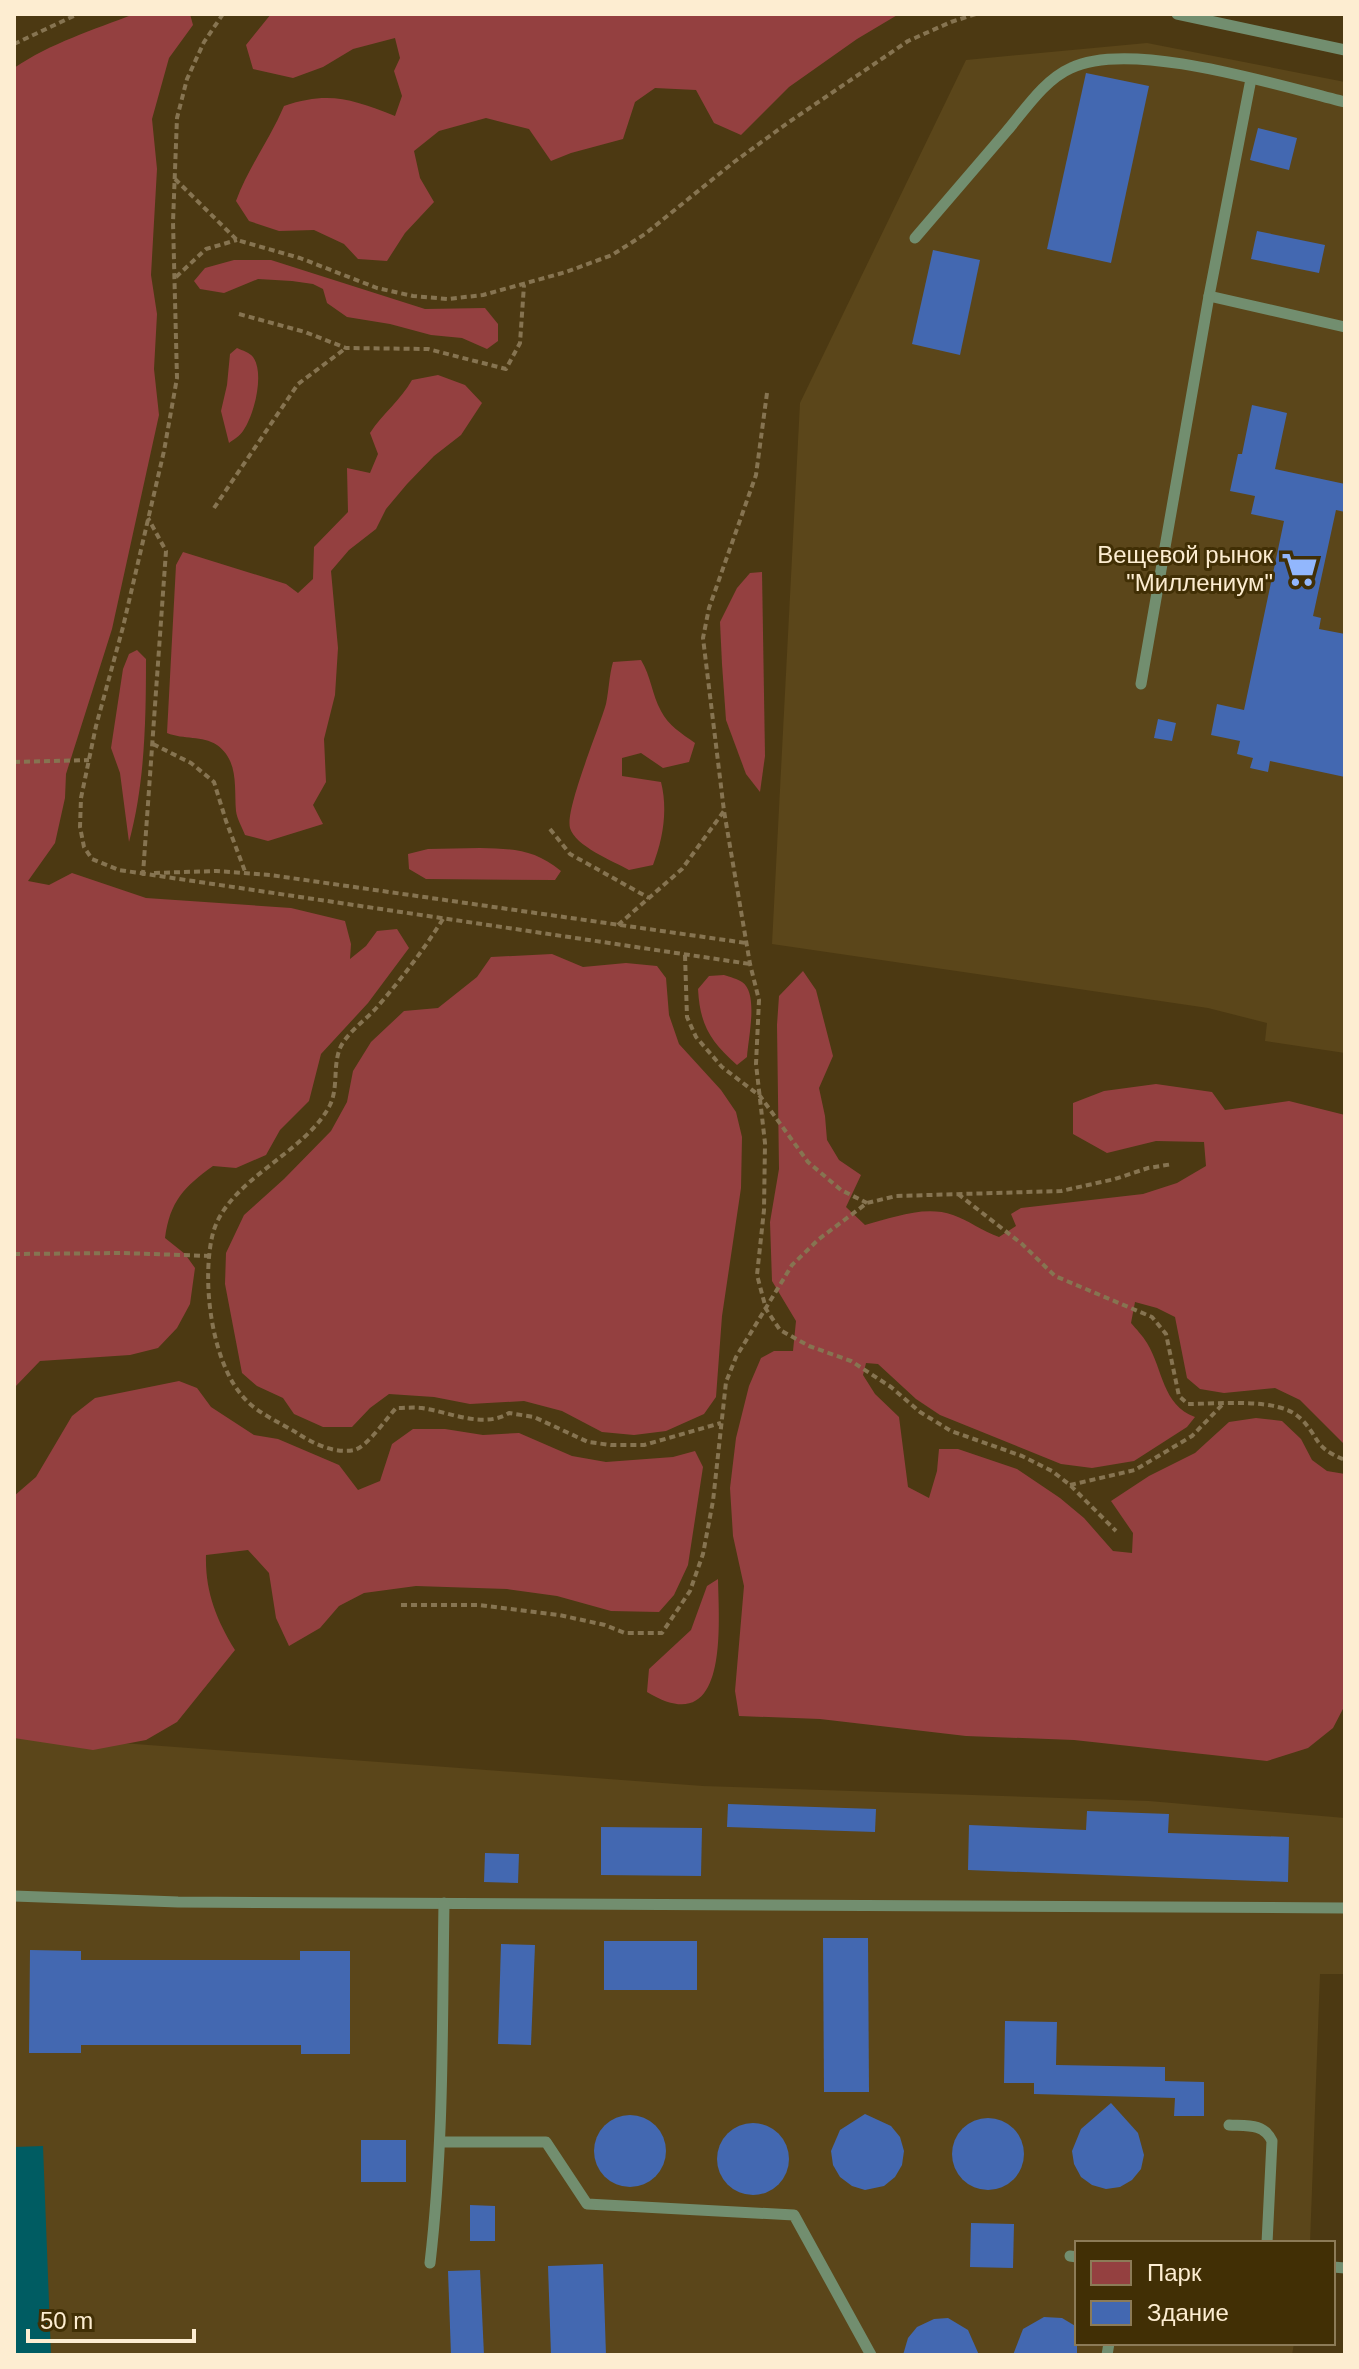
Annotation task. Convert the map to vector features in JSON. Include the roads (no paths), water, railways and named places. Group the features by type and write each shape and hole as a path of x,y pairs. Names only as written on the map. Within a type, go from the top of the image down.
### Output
{"lane":[{"path":"1177,14 1345,50"},
{"path":"915,238 1043,89 1069,68 1095,60 1156,60 1345,102"},
{"path":"1141,684 1209,296 1251,79"},
{"path":"1209,296 1345,327"},
{"path":"14,1896 178,1902 1345,1908"},
{"path":"430,2263 438,2197 444,1903"},
{"path":"1229,2125 1259,2126 1269,2133 1272,2141 1267,2241"},
{"path":"440,2142 546,2142 587,2204 794,2215 871,2355"}],"water":[{"path":"43,2146 51,2355 14,2355 14,2147"}],"place":[{"name":"Вещевой рынок \"Миллениум\"","path":"1299,569"}]}
